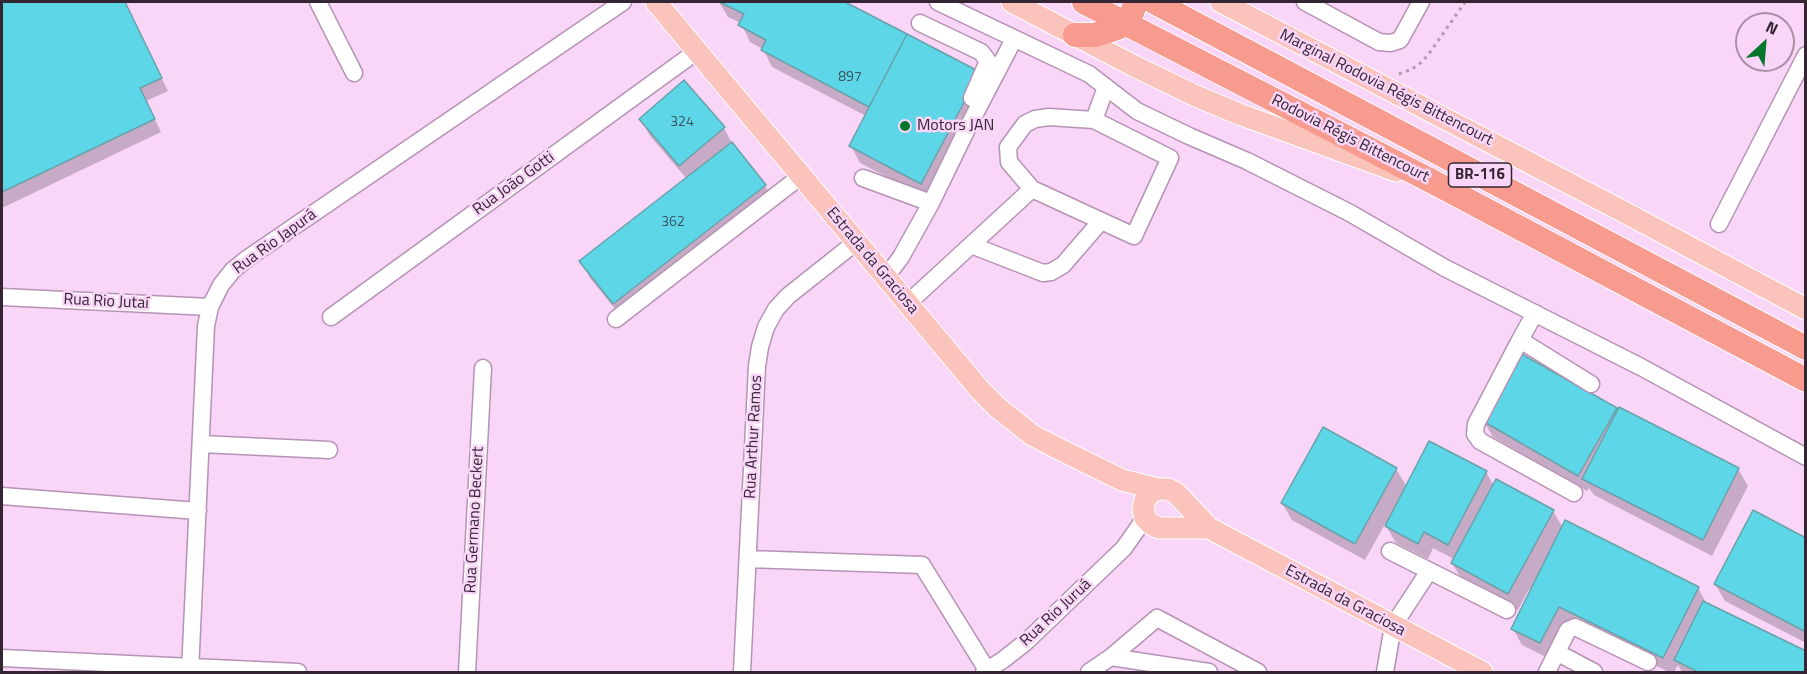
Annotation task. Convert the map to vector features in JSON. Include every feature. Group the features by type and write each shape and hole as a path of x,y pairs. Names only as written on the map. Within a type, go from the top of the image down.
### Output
{"highway":[{"name":"Rodovia Régis Bittencourt","path":"1084,2 1437,184 1806,380"},
{"path":"1075,35 1095,35 1124,24 1131,15 1136,2"},
{"name":"Rodovia Régis Bittencourt","path":"1155,2 1806,348"}],"main road":[{"name":"Estrada da Graciosa","path":"656,2 980,390 1015,422 1041,440 1122,480 1158,489 1168,489 1176,493 1209,528 1482,672"},
{"path":"1012,2 1164,81 1239,114 1369,162 1437,184"},
{"name":"Marginal Rodovia Régis Bittencourt","path":"1221,2 1806,309"},
{"name":"Estrada da Graciosa","path":"1122,480 1154,521 1209,528"},
{"path":"1158,489 1150,493 1145,500 1154,521 1176,524 1182,517 1184,508 1182,500"}],"street":[{"path":"318,2 354,73"},
{"name":"Rua Rio Japurá","path":"190,670 206,326 210,307 221,285 233,270 248,258 623,2"},
{"path":"938,2 1089,74 1137,111 1239,157 1315,195 1373,225 1445,268 1632,363 1806,457"},
{"path":"1305,2 1379,42 1391,43 1400,40 1421,2"},
{"path":"920,23 981,52 988,61 966,108 963,122 967,129"},
{"path":"886,277 901,257 931,203 1014,39"},
{"name":"Rua João Gotti","path":"331,317 698,51"},
{"path":"1719,224 1806,55"},
{"path":"1094,120 1106,87"},
{"path":"1049,117 1094,120 1170,158 1134,236 1032,189 1008,162 1007,155 1008,147 1025,124 1035,119 1049,117"},
{"path":"616,319 801,176"},
{"path":"863,178 931,203"},
{"path":"908,303 1032,189"},
{"path":"972,245 1043,273 1051,272 1063,266 1101,221"},
{"name":"Rua Arthur Ramos","path":"742,672 757,366 765,327 776,309 788,296 856,242"},
{"name":"Rua Rio Jutaí","path":"2,297 210,307"},
{"path":"1534,313 1476,424 1475,434 1480,441 1574,493"},
{"path":"1521,340 1591,384"},
{"name":"Rua Germano Beckert","path":"467,672 483,368"},
{"path":"201,444 329,450"},
{"path":"2,496 198,511"},
{"name":"Rua Rio Juruá","path":"986,671 1028,641 1154,521"},
{"path":"1389,551 1507,610"},
{"path":"748,559 922,565 986,671"},
{"path":"1385,672 1393,626 1429,571"},
{"path":"1089,672 1111,657 1157,618 1258,672"},
{"path":"1547,672 1568,630 1575,627 1647,662"},
{"path":"1558,653 1594,672"},
{"path":"1111,657 1209,672"},
{"path":"2,658 190,670 298,672"}],"path":[{"path":"1376,82 1382,72 1389,75 1400,74 1422,62 1465,2"}],"building":[{"path":"2,2 125,2 162,78 140,88 155,119 2,192"},
{"path":"719,2 845,2 907,34 869,107 761,50 766,40 738,25 744,14"},
{"name":"Motors JAN","path":"907,34 980,72 921,184 849,146"},
{"path":"684,80 725,127 679,166 639,119"},
{"path":"732,142 766,185 613,304 579,261"},
{"path":"1520,353 1617,408 1578,476 1481,420"},
{"path":"1619,407 1739,468 1703,540 1582,479"},
{"path":"1323,427 1397,468 1355,544 1281,503"},
{"path":"1429,441 1487,471 1448,545 1424,532 1418,544 1385,526"},
{"path":"1496,479 1554,510 1508,594 1451,563"},
{"path":"1753,510 1806,538 1806,632 1714,584"},
{"path":"1565,520 1699,587 1663,658 1559,607 1540,643 1511,629"},
{"path":"1703,601 1806,651 1806,672 1698,672 1674,660"}],"place":[{"name":"Motors JAN","path":"905,126"}]}
